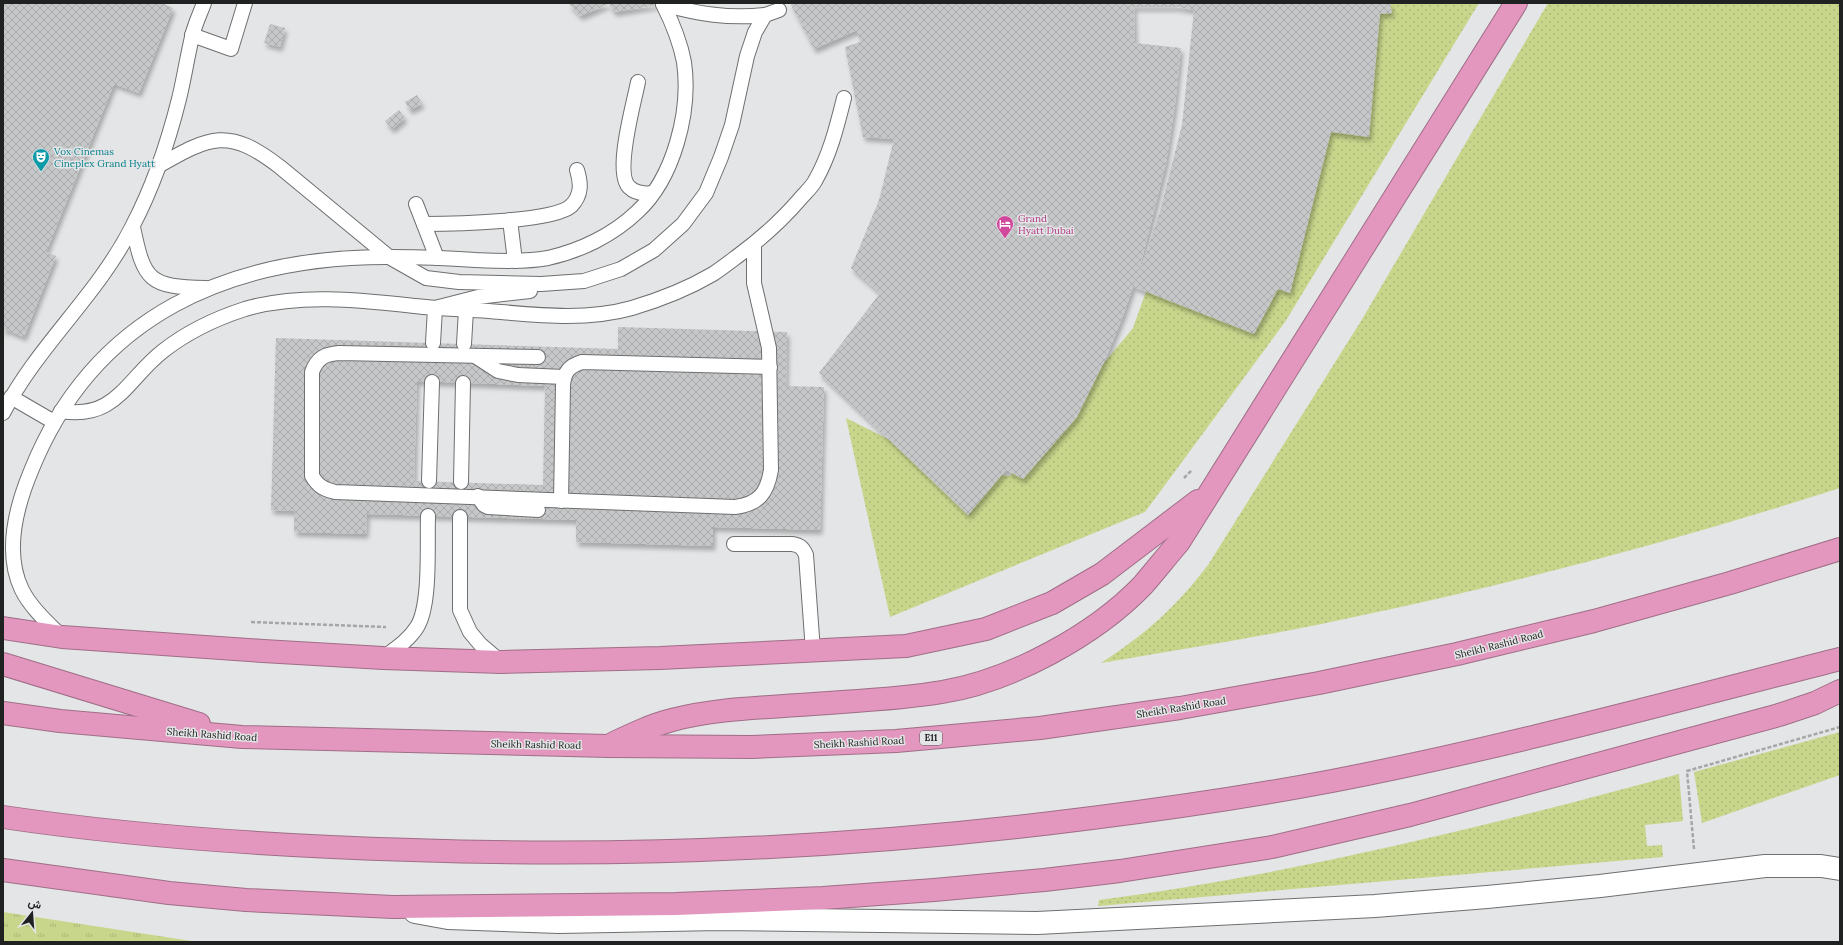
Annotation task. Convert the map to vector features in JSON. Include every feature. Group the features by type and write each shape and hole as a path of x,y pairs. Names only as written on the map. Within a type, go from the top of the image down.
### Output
{"highway":[{"path":"608,746 639,732 672,720 705,713 887,699 943,692 999,677 1051,654 1099,623 1142,585 1179,542 1208,493 1516,3"},
{"path":"3,628 62,637 383,658 502,662 660,658 906,646 986,629 1052,603 1102,574 1208,493"},
{"name":"Sheikh Rashid Road","path":"3,713 60,720 242,737 608,746 752,747 896,741 1040,728 1180,708 1319,683 1457,654 1594,621 1730,583 1840,549"},
{"path":"3,817 183,837 340,848 506,853 671,852 836,844 967,833 1166,809 1328,782 1490,748 1840,659"},
{"path":"3,664 242,737"},
{"path":"3,870 169,893 246,900 393,906 676,904 824,898 1044,880 1120,871 1272,847 1410,815 1779,715 1815,703 1840,691"}],"street":[{"path":"393,906 448,918 503,921 559,922 728,920 1037,923 1383,905 1547,892 1764,866 1821,866 1840,869"}],"lane":[{"path":"3,413 26,373 93,290 114,259 132,227 149,191 158,166 178,100 192,35 204,3"},
{"path":"192,35 231,49 245,3"},
{"path":"62,637 35,609 23,592 15,573 12,553 14,533 22,496 30,472 58,417 94,368 115,346 138,327 163,311 207,288 258,271 299,263 349,258 389,257 515,261 549,258 581,248 611,232 638,211 653,193 669,166 680,132 685,97 684,62 674,27 663,4 704,14 724,17 766,15 780,10"},
{"path":"158,166 203,143 223,140 243,143 262,152 280,166 389,257 426,278 459,282 541,284 584,281 621,269 654,250 683,224 706,193 732,125 747,56 755,32 766,15"},
{"path":"638,82 623,156 624,178 630,188 641,194 653,193"},
{"path":"11,397 58,417 100,409 112,401 164,350 218,319 245,309 274,303 303,300 383,302 435,308 542,315 586,315 631,308 673,293 713,274 754,244 782,220 814,182 832,143 844,98"},
{"path":"424,224 510,220 558,212 570,206 578,196 581,182 577,170"},
{"path":"416,204 437,258"},
{"path":"510,220 515,261"},
{"path":"132,227 142,266 151,277 163,285 178,288 207,288"},
{"path":"538,357 331,354 322,357 315,363 312,372 312,476 317,484 325,490 335,492 478,496 561,501 735,507 748,506 760,497 768,485 771,470 770,367 766,332 754,283 754,244"},
{"path":"435,308 478,297 528,292 541,284"},
{"path":"433,343 435,308"},
{"path":"464,344 466,310"},
{"path":"475,356 498,371 518,375 564,377"},
{"path":"561,501 564,377 567,370 574,364 582,362 770,367"},
{"path":"429,481 432,382"},
{"path":"461,482 463,383"},
{"path":"478,496 484,505 488,507 538,510"},
{"path":"383,658 407,639 422,618 425,607 428,516"},
{"path":"460,517 460,610 470,632 480,644 502,662"},
{"path":"734,544 797,545 804,550 806,555 813,651"}],"path":[{"path":"1180,483 1195,467"},
{"path":"246,622 416,628"},
{"path":"1697,874 1687,770 1840,727"}],"green space":[{"path":"1217,3 1479,3 1285,322 1145,512 890,617 846,418 946,468 1010,476 1133,328 1201,138"},
{"path":"1548,3 1840,3 1840,488 1723,524 1606,557 1428,601 1301,628 1101,663 1132,641 1159,619 1184,594 1208,565 1361,321"},
{"path":"1840,732 1840,775 1702,823 1694,772"},
{"path":"1679,774 1683,821 1645,825 1647,846 1662,845 1663,857 1098,906 1099,900 1245,877 1391,847 1535,812"},
{"path":"3,912 198,942 3,942"}],"building":[{"name":"Vox Cinemas Cineplex Grand Hyatt","path":"3,3 162,3 173,8 139,93 114,84 46,252 56,256 24,337 5,329 3,334"},
{"path":"568,3 664,4 614,12 609,4 580,16"},
{"name":"Grand Hyatt Dubai","path":"790,3 1390,3 1392,13 1380,14 1369,137 1331,132 1290,293 1278,289 1254,334 1134,287 1160,211 1182,125 1194,10 1177,7 1134,7 1135,43 1181,48 1175,105 1166,163 1140,267 1123,316 1105,360 1077,417 1023,479 1006,470 968,515 819,373 880,293 851,268 879,200 894,139 863,137 845,47 860,42 857,30 814,49"},
{"path":"270,24 285,28 280,47 264,43"},
{"path":"417,95 422,104 410,110 405,102"},
{"path":"399,110 405,118 392,129 385,121"},
{"path":"618,327 787,332 786,386 824,387 820,530 713,527 713,546 576,542 576,520 367,514 366,534 294,532 294,511 271,510 276,338 618,349","holes":["417,381 545,386 543,485 414,481"]}],"place":[{"name":"Vox Cinemas Cineplex Grand Hyatt","path":"41,172"},
{"name":"Grand Hyatt Dubai","path":"1005,239"}]}
